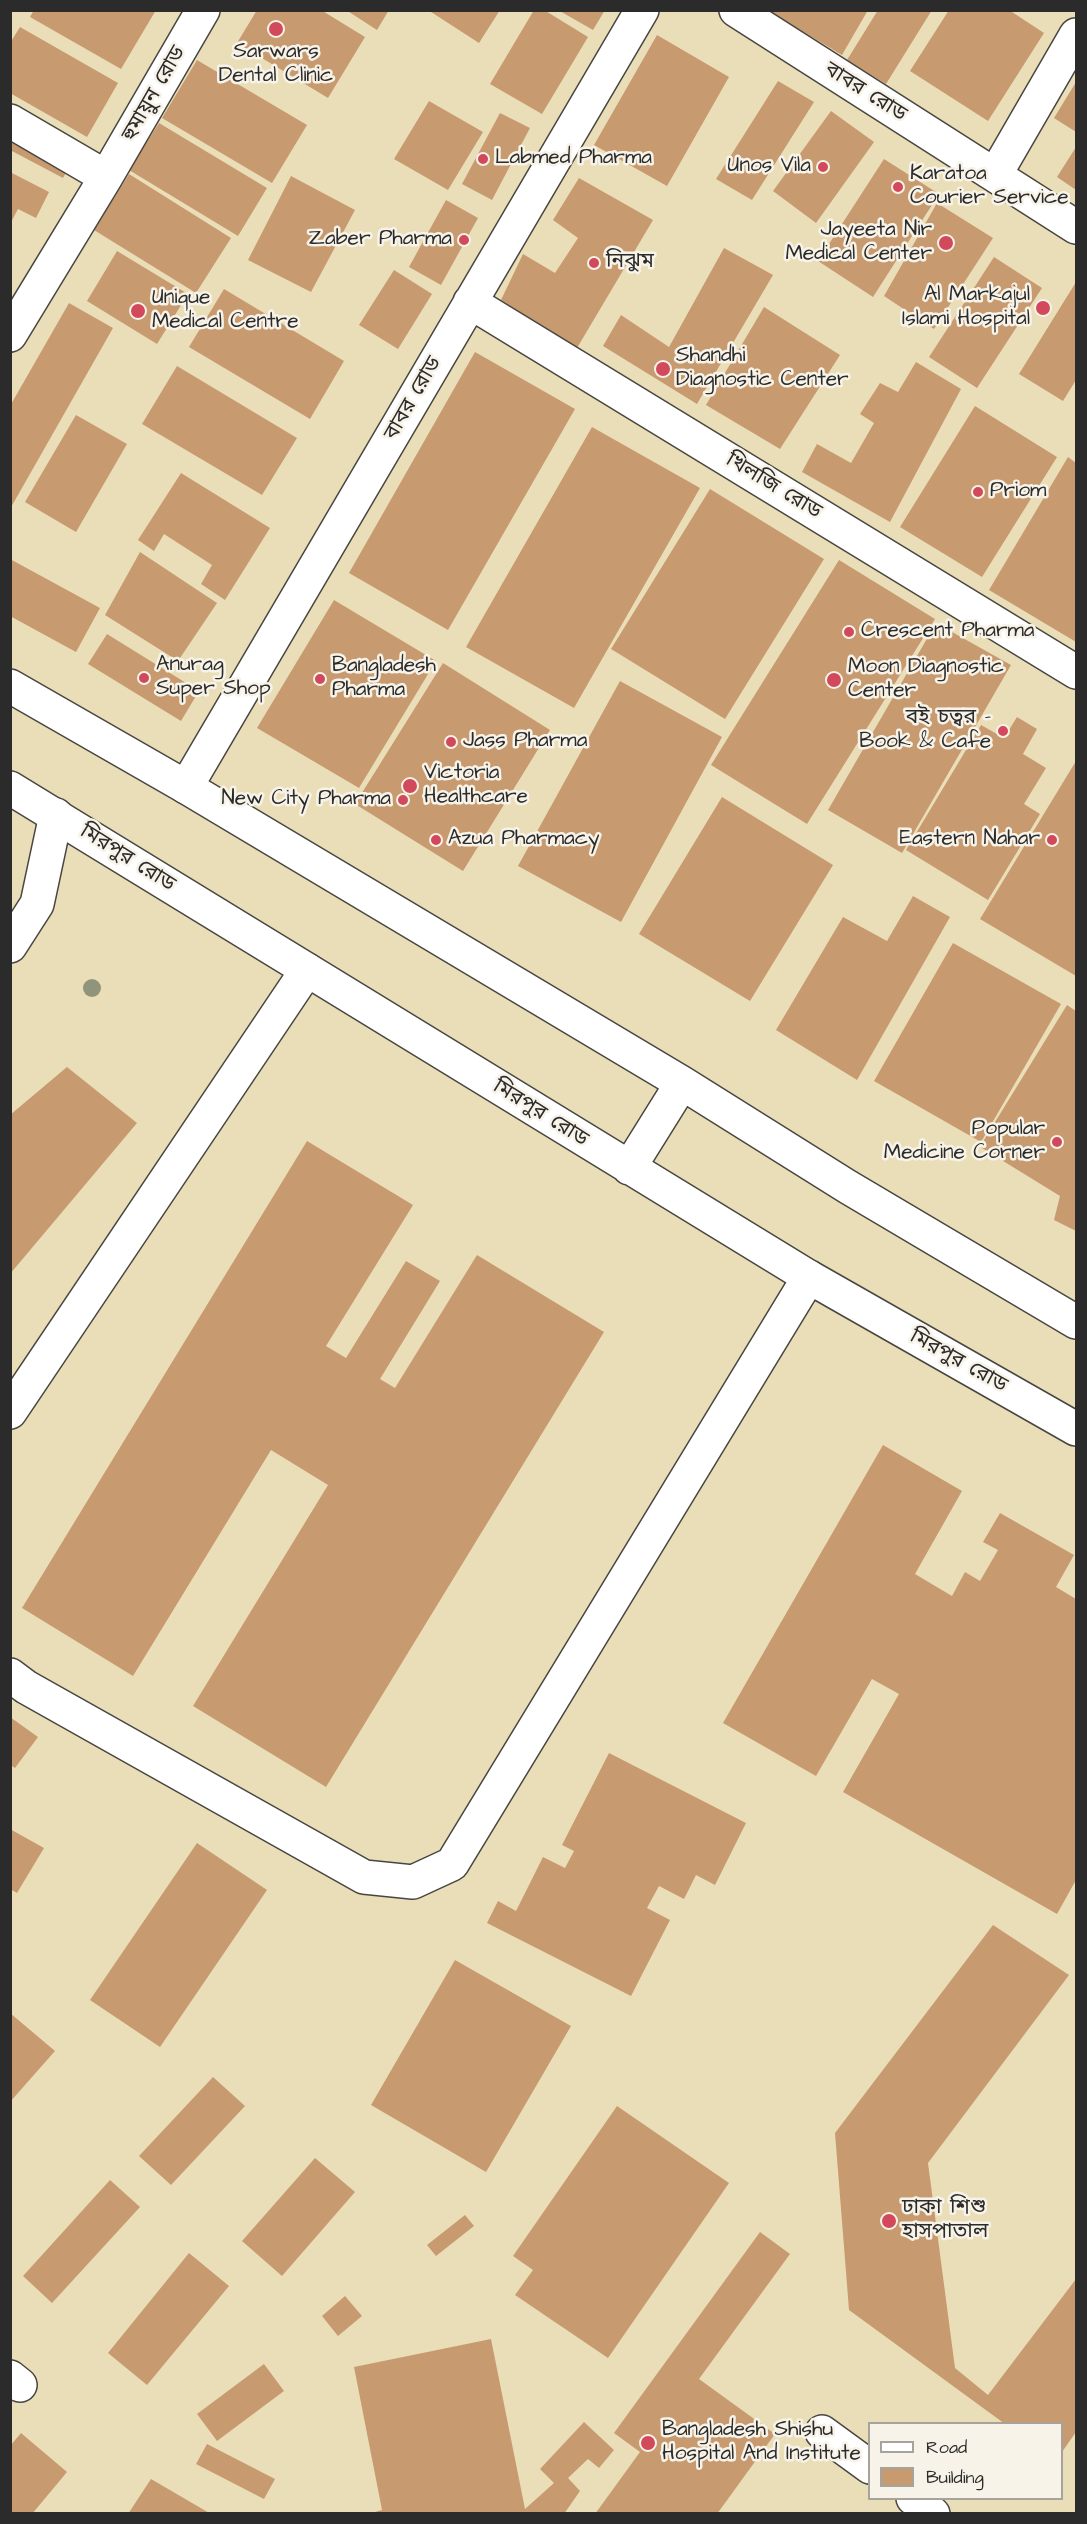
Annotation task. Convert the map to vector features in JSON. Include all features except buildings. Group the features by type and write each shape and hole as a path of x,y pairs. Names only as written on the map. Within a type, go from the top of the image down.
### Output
{"main road":[{"name":"হুমায়ুন রোড","path":"10,335 106,177 203,10"},
{"name":"বাবর রোড","path":"186,787 642,10"},
{"name":"বাবর রোড","path":"736,10 1077,227"},
{"path":"994,175 1077,35"},
{"path":"10,121 106,177"},
{"name":"খিলজি রোড","path":"470,302 1077,672"},
{"path":"10,686 186,787 682,1083 848,1187 1077,1322"},
{"name":"মিরপুর রোড","path":"10,788 809,1277 1077,1429"},
{"path":"10,946 37,904 56,815"},
{"path":"10,1412 307,970"},
{"path":"629,1168 682,1083"},
{"path":"10,1675 26,1687 364,1877 413,1882 452,1864 809,1277"},
{"path":"822,2432 868,2466"},
{"path":"914,2500 933,2514"}],"place":[{"name":"Sarwars Dental Clinic","path":"276,29"},
{"name":"Labmed Pharma","path":"483,159"},
{"name":"Unos Vila","path":"823,167"},
{"name":"Karatoa Courier Service","path":"898,187"},
{"name":"Zaber Pharma","path":"464,240"},
{"name":"Jayeeta Nir Medical Center","path":"946,243"},
{"name":"নিঝুম","path":"594,263"},
{"name":"Al Markajul Islami Hospital","path":"1043,308"},
{"name":"Unique Medical Centre","path":"138,311"},
{"name":"Shandhi Diagnostic Center","path":"663,369"},
{"name":"Priom","path":"978,492"},
{"name":"Crescent Pharma","path":"849,632"},
{"name":"Anurag Super Shop","path":"144,678"},
{"name":"Bangladesh Pharma","path":"320,679"},
{"name":"Moon Diagnostic Center","path":"834,680"},
{"name":"বই চত্বর - Book & Cafe","path":"1003,731"},
{"name":"Jass Pharma","path":"451,742"},
{"name":"Victoria Healthcare","path":"410,786"},
{"name":"New City Pharma","path":"403,800"},
{"name":"Azua Pharmacy","path":"436,840"},
{"name":"Eastern Nahar","path":"1052,840"},
{"name":"Popular Medicine Corner","path":"1057,1142"},
{"name":"ঢাকা শিশু হাসপাতাল","path":"889,2221"},
{"name":"Bangladesh Shishu Hospital And Institute","path":"648,2443"}]}
